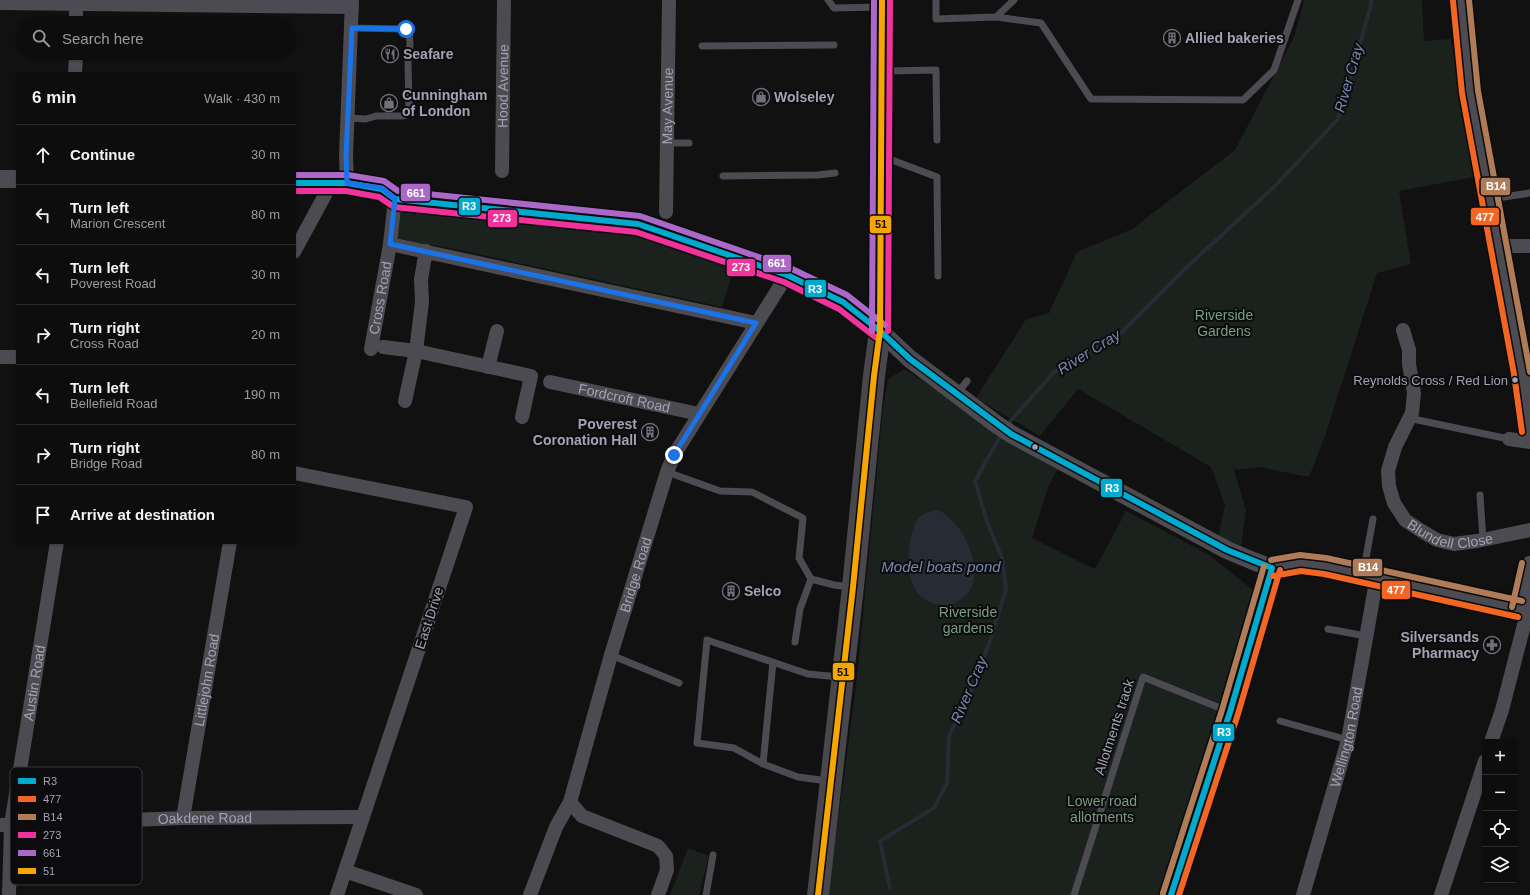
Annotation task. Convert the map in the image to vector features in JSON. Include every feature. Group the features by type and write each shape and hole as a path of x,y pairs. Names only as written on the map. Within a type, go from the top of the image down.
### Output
{"main road":[{"path":"818,895 853,588 874,376 880,331 882,4"}],"street":[{"name":"Hood Avenue","path":"502,171 504,0"},
{"name":"May Avenue","path":"666,212 669,0"},
{"path":"1461,0 1470,92 1522,372 1530,431"},
{"path":"76,2 76,16"},
{"path":"0,3 352,3 346,156 339,184 296,249"},
{"path":"75,72 76,60"},
{"path":"0,179 16,179"},
{"path":"296,183 339,184 382,188 395,199 638,224 786,275 843,302 880,331 910,359 962,388 996,424 1010,434 1228,550 1272,568 1301,563 1325,566 1525,611"},
{"name":"Cross Road","path":"395,199 377,348 416,351"},
{"path":"390,244 756,323"},
{"path":"1499,246 1530,246"},
{"path":"405,400 416,351 422,302 421,279 426,252"},
{"name":"Bridge Road","path":"530,895 556,827 570,802 611,655 667,472 674,455 786,275"},
{"name":"Blundell Close","path":"1403,330 1409,350 1409,364 1414,393 1412,413 1408,418 1395,447 1388,471 1389,486 1394,503 1405,520 1437,540 1454,544 1483,540 1530,530"},
{"path":"488,367 497,332"},
{"path":"416,351 531,376 522,417"},
{"path":"0,357 16,357"},
{"name":"Fordcroft Road","path":"550,382 699,414"},
{"path":"1509,439 1530,442"},
{"name":"East Drive","path":"296,473 466,507 337,895"},
{"name":"Austin Road","path":"16,767 57,544"},
{"name":"Littlejohn Road","path":"182,818 230,544"},
{"path":"1492,739 1502,710 1525,621 1530,565"},
{"path":"1171,895 1230,712 1272,568"},
{"name":"Wellington Road","path":"1303,895 1348,740 1366,636 1370,575"},
{"path":"1443,895 1482,771"},
{"name":"Austin Road","path":"9,895 5,825 10,798"},
{"path":"570,802 582,816 658,846 666,856 667,870 658,895"},
{"name":"Oakdene Road","path":"142,820 363,817"},
{"path":"345,871 416,895"}],"lane":[{"path":"828,0 834,8 882,4"},
{"path":"936,0 936,19 996,17 1041,23 1091,100 1243,100 1274,70 1298,0"},
{"path":"996,17 1014,0"},
{"path":"347,118 366,119 376,116 402,116 406,115 409,111 409,32 403,29 352,28"},
{"path":"702,46 834,45"},
{"path":"881,72 936,70 937,140"},
{"path":"667,143 689,143"},
{"path":"881,156 937,177 938,276"},
{"path":"723,176 818,175 835,173"},
{"path":"1490,198 1530,193"},
{"path":"1408,418 1509,439"},
{"path":"667,472 720,491 752,492 803,518 799,558 811,579 853,588"},
{"path":"1480,495 1483,540"},
{"path":"1370,575 1373,519"},
{"path":"795,642 800,609 811,579"},
{"path":"1328,629 1366,636"},
{"path":"830,781 798,777 763,764 734,748 697,743 707,640 808,674 843,678"},
{"path":"611,655 679,683"},
{"path":"763,764 773,662"},
{"name":"Allotments track","path":"1074,895 1144,677 1230,712"},
{"path":"1280,721 1348,740"},
{"path":"706,895 713,855"}],"green space":[{"name":"Riverside Gardens","path":"1304,0 1422,0 1424,41 1451,39 1474,177 1399,191 1411,264 1377,273 1325,436 1309,477 1259,467 1234,470 1246,510 1241,546 1218,537 1225,505 1211,467 1078,389 1040,436 976,398 1026,319 1049,313 1077,252 1132,229 1235,150 1294,37"},
{"path":"402,204 652,234 735,264 722,307 445,247 397,240"},
{"path":"904,369 1058,468 1048,488 1032,538 1095,569 1126,511 1208,554 1257,593 1163,895 828,895 856,687 883,408 888,379"},
{"path":"688,848 709,856 699,895 670,895"}],"water":[{"name":"Model boats pond","path":"938,510 946,515 962,532 972,554 974,565 974,576 970,590 956,603 949,606 937,605 920,596 915,589 909,572 909,546 915,524 921,516"}],"waterway":[{"name":"River Cray","path":"1007,425 1054,372 1122,332 1188,266 1274,187 1338,119 1371,5 1371,0"},
{"name":"River Cray","path":"890,888 880,841 934,808 947,783 949,736 973,686 990,641 1006,589 1002,558 987,522 975,481 1002,433"}],"transit line":[{"name":"661","path":"872,331 874,0"},
{"name":"51","path":"818,895 880,331 882,0"},
{"name":"273","path":"888,331 890,0"},
{"name":"B14","path":"1469,0 1478,91 1530,372"},
{"name":"477","path":"1453,1 1462,93 1514,374 1522,432"},
{"name":"661","path":"296,175 348,175 384,181 398,191 640,216 790,268 847,295 885,325"},
{"name":"R3","path":"296,183 347,183 382,189 395,199 638,224 787,275 843,302 880,331 910,359 1011,434 1227,550 1272,568"},
{"name":"273","path":"296,191 346,191 379,197 394,207 636,232 784,282 839,309 875,337"},
{"name":"B14","path":"1271,560 1300,555 1326,558 1522,601"},
{"name":"B14","path":"1512,607 1522,563"},
{"name":"B14","path":"1163,893 1222,710 1264,566"},
{"name":"R3","path":"1171,895 1230,712 1272,568"},
{"name":"477","path":"1179,895 1238,714 1280,570"},
{"name":"477","path":"1273,576 1301,571 1324,574 1518,617"}],"place":[{"name":"Allied bakeries","path":"1172,38"},
{"name":"Seafare","path":"390,54"},
{"name":"Wolseley","path":"761,97"},
{"name":"Cunningham of London","path":"389,103"},
{"name":"Reynolds Cross / Red Lion","path":"1515,380"},
{"name":"Poverest Coronation Hall","path":"650,432"},
{"name":"Selco","path":"731,591"},
{"name":"Silversands Pharmacy","path":"1492,645"}],"route":[{"path":"406,29 352,28 346,156 347,183 382,188 395,199 390,244 756,323 674,455"}],"park label":[{"name":"Riverside gardens","path":"968,620"},
{"name":"Lower road allotments","path":"1102,810"}]}
